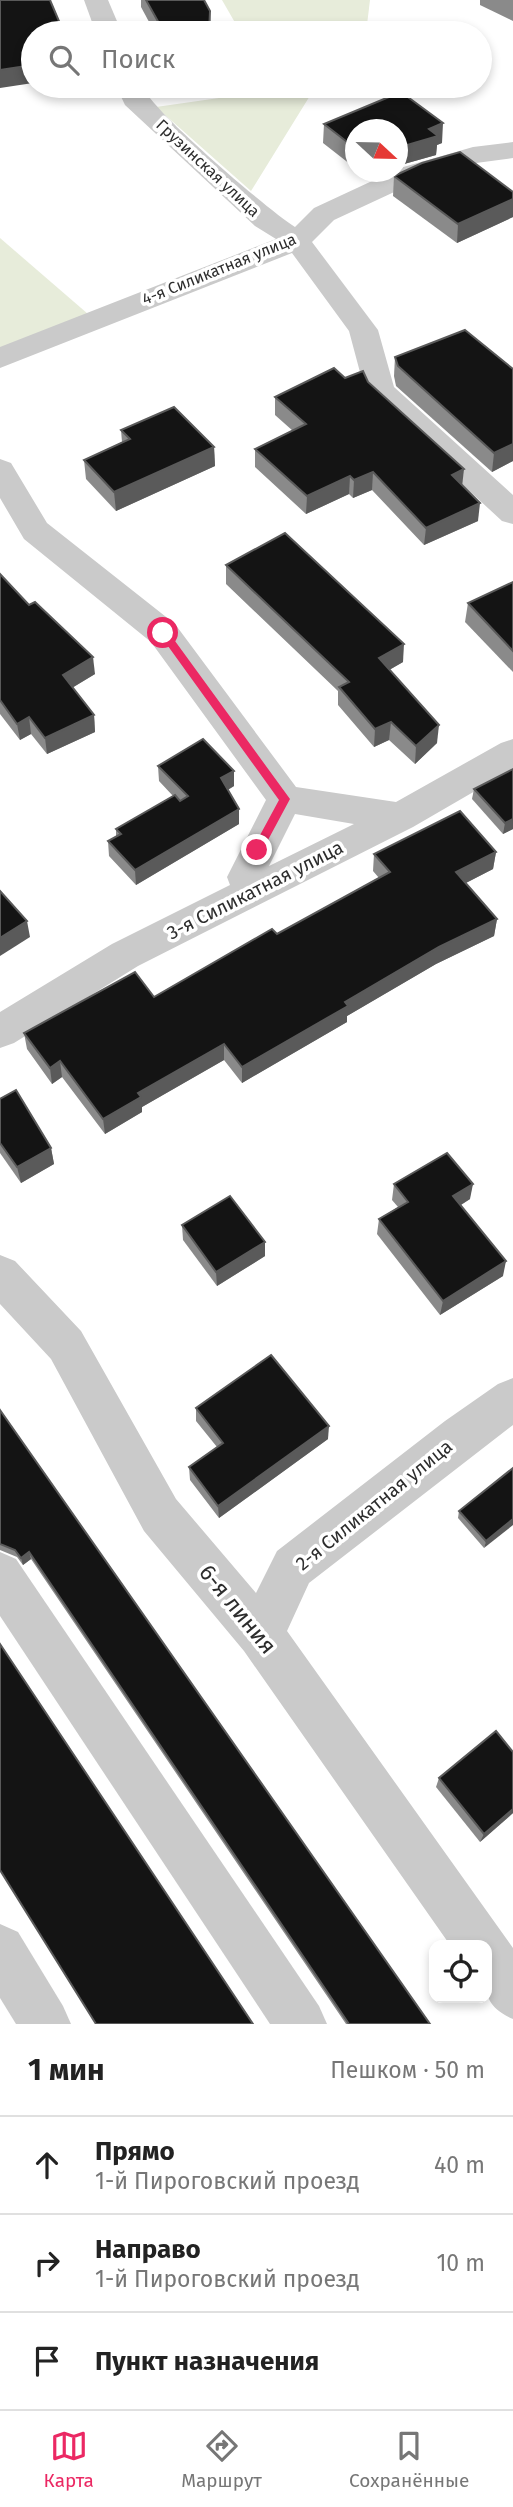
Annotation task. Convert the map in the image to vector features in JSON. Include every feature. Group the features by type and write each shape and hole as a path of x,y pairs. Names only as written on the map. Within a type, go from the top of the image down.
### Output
{"street":[{"path":"96,0 104,21"},
{"name":"Грузинская улица","path":"134,98 265,220 297,241"},
{"name":"4-я Силикатная улица","path":"0,358 297,241 324,214 410,174 473,155 513,150"},
{"path":"297,241 363,330 380,391 513,513"},
{"path":"0,470 35,531 163,633 285,799 400,817"},
{"name":"3-я Силикатная улица","path":"0,1032 125,955 400,817 513,752"},
{"path":"251,892 245,877 285,799"},
{"name":"6-я линия","path":"0,1274 65,1345 160,1515 261,1634 476,1940"},
{"name":"2-я Силикатная улица","path":"261,1634 293,1567 461,1436 513,1399"},
{"path":"0,1575 301,2024"},
{"path":"0,1950 45,2024"},
{"path":"492,1962 513,1993"}],"green space":[{"path":"222,0 370,0 367,21 234,21"},
{"path":"219,98 309,98 251,191 156,107"},
{"path":"0,238 88,314 0,350"}],"building":[{"path":"0,0 50,0 59,21 21,21 21,67 0,70"},
{"path":"146,0 204,0 210,11 210,21 158,21"},
{"path":"387,98 409,98 443,123 429,129 438,136 408,145 408,119 345,119 345,140 324,124"},
{"path":"460,152 513,192 513,199 458,224 402,182 408,182 408,170"},
{"path":"465,330 513,369 513,444 494,453 398,366 395,357"},
{"path":"334,368 345,378 363,371 368,382 464,469 452,475 480,503 426,528 373,472 354,480 350,476 307,496 255,449 306,424 275,397"},
{"path":"174,407 214,447 114,492 84,460 130,439 121,430"},
{"path":"285,533 404,644 379,658 439,725 416,746 391,722 375,729 339,687 349,682 226,565"},
{"path":"0,574 29,605 35,602 93,657 63,675 94,715 45,738 29,717 17,724 0,700"},
{"path":"513,582 513,651 468,603"},
{"path":"203,739 234,771 221,778 239,809 135,870 108,841 121,834 116,829 175,795 180,801 188,796 158,766"},
{"path":"513,769 513,819 505,823 474,789"},
{"path":"460,811 496,852 456,872 497,919 439,947 345,1002 348,1006 242,1067 224,1044 138,1093 141,1097 103,1119 60,1061 50,1068 24,1033 135,972 154,997 272,929 277,934 390,872 374,854"},
{"path":"0,891 27,921 0,938"},
{"path":"16,1090 51,1148 17,1167 0,1143 0,1099"},
{"path":"447,1153 473,1184 453,1196 506,1261 443,1301 379,1219 408,1202 394,1184"},
{"path":"230,1196 265,1242 216,1272 182,1225"},
{"path":"271,1355 329,1426 218,1506 189,1467 223,1443 196,1408"},
{"path":"0,1410 430,2024 349,2024 29,1552 21,1558 15,1550 0,1544"},
{"path":"513,1468 513,1519 486,1541 459,1511"},
{"path":"0,1644 253,2024 96,2024 0,1870"},
{"path":"496,1731 513,1752 513,1809 484,1834 439,1778"}],"route":[{"path":"163,633 285,799 257,850"}]}
